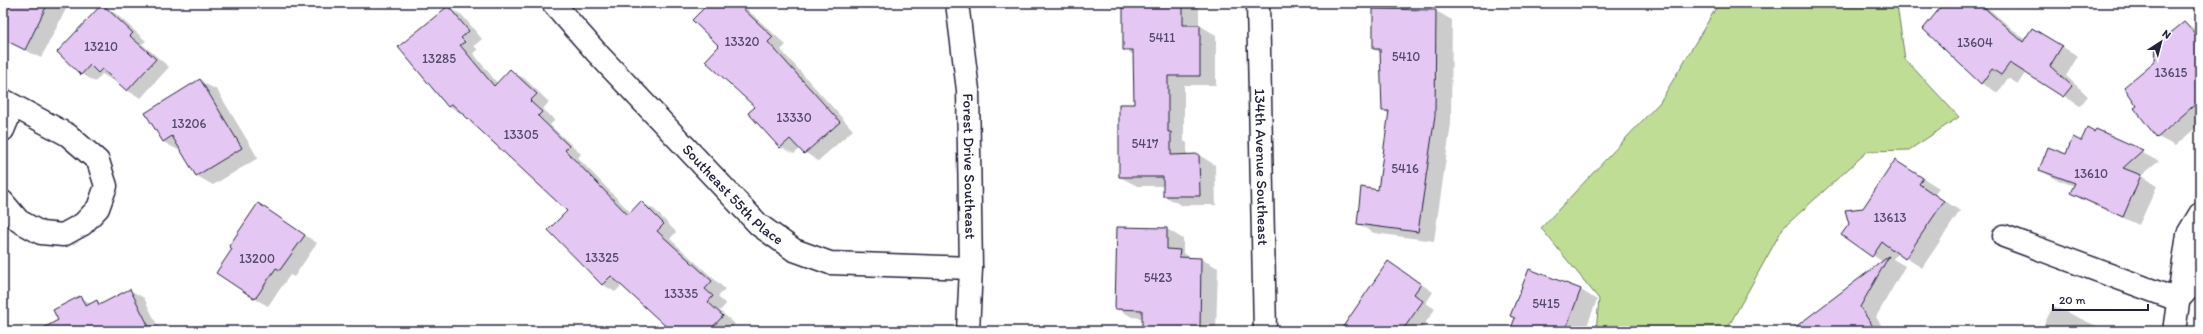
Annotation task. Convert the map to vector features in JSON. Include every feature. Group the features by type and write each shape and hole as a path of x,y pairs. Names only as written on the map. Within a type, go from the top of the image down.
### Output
{"street":[{"name":"Southeast 55th Place","path":"553,3 597,53 759,225 794,250 830,263 971,268"},
{"name":"Forest Drive Southeast","path":"957,3 968,90 971,268 968,331"},
{"name":"134th Avenue Southeast","path":"1258,3 1265,331"},
{"path":"3,130 8,103 68,135 98,160 106,186 98,208 83,224 63,235 41,234 19,221 3,202"},
{"path":"2174,331 2188,234 2200,214"},
{"path":"2004,236 2178,300"},
{"path":"2178,300 2200,276"}],"green space":[{"path":"1719,3 1898,3 1897,5 1905,59 1959,117 1909,150 1868,151 1783,228 1726,331 1596,331 1599,299 1541,228 1660,102"}],"building":[{"path":"3,3 48,3 25,50 3,39"},
{"path":"709,3 737,3 773,37 768,42 840,122 804,154 790,139 780,148 748,113 755,107 705,61 719,46 692,20"},
{"path":"1149,3 1183,3 1183,25 1200,25 1200,76 1168,76 1168,132 1171,132 1171,155 1199,154 1200,196 1163,196 1163,177 1119,177 1119,104 1134,104 1133,50 1123,50 1123,6 1149,5"},
{"path":"1944,3 1979,3 2023,42 2032,28 2062,46 2050,66 2072,86 2063,97 2010,63 2001,75 1992,69 1981,84 1923,29"},
{"path":"102,4 133,33 130,36 156,59 127,91 102,69 98,73 90,65 81,75 57,52"},
{"path":"448,6 469,31 461,38 465,42 460,45 494,86 510,69 537,94 530,101 542,112 538,116 569,146 565,150 628,215 641,201 664,224 657,231 712,281 705,289 713,296 708,302 723,316 709,331 671,331 611,276 602,285 548,230 567,211 452,104 448,107 398,47"},
{"path":"1373,9 1436,10 1435,115 1418,232 1357,224 1361,187 1378,190 1389,111 1382,111 1380,49 1373,49"},
{"path":"2184,22 2200,39 2200,100 2157,138 2134,108 2137,106 2124,87 2155,61 2156,45"},
{"path":"200,79 242,148 196,176 172,136 163,142 145,113"},
{"path":"2087,128 2094,132 2096,129 2143,150 2123,168 2141,175 2123,217 2070,193 2075,183 2039,170 2048,147 2066,154 2073,137 2081,141"},
{"path":"1895,160 1923,178 1919,184 1944,201 1905,259 1882,242 1872,257 1841,235 1849,224 1845,210 1863,208"},
{"path":"258,203 305,235 280,270 276,268 255,299 216,273 232,249 229,246"},
{"path":"1117,227 1167,228 1167,249 1180,250 1179,257 1201,258 1200,331 1142,331 1142,310 1115,309"},
{"path":"1889,256 1860,307 1876,331 1790,331"},
{"path":"1388,261 1421,284 1414,294 1423,301 1402,331 1340,331"},
{"path":"1529,269 1581,289 1565,331 1510,331 1515,318 1510,316"},
{"path":"130,289 151,331 38,331 58,320 53,310 80,296 86,306 97,300 99,305"}]}
